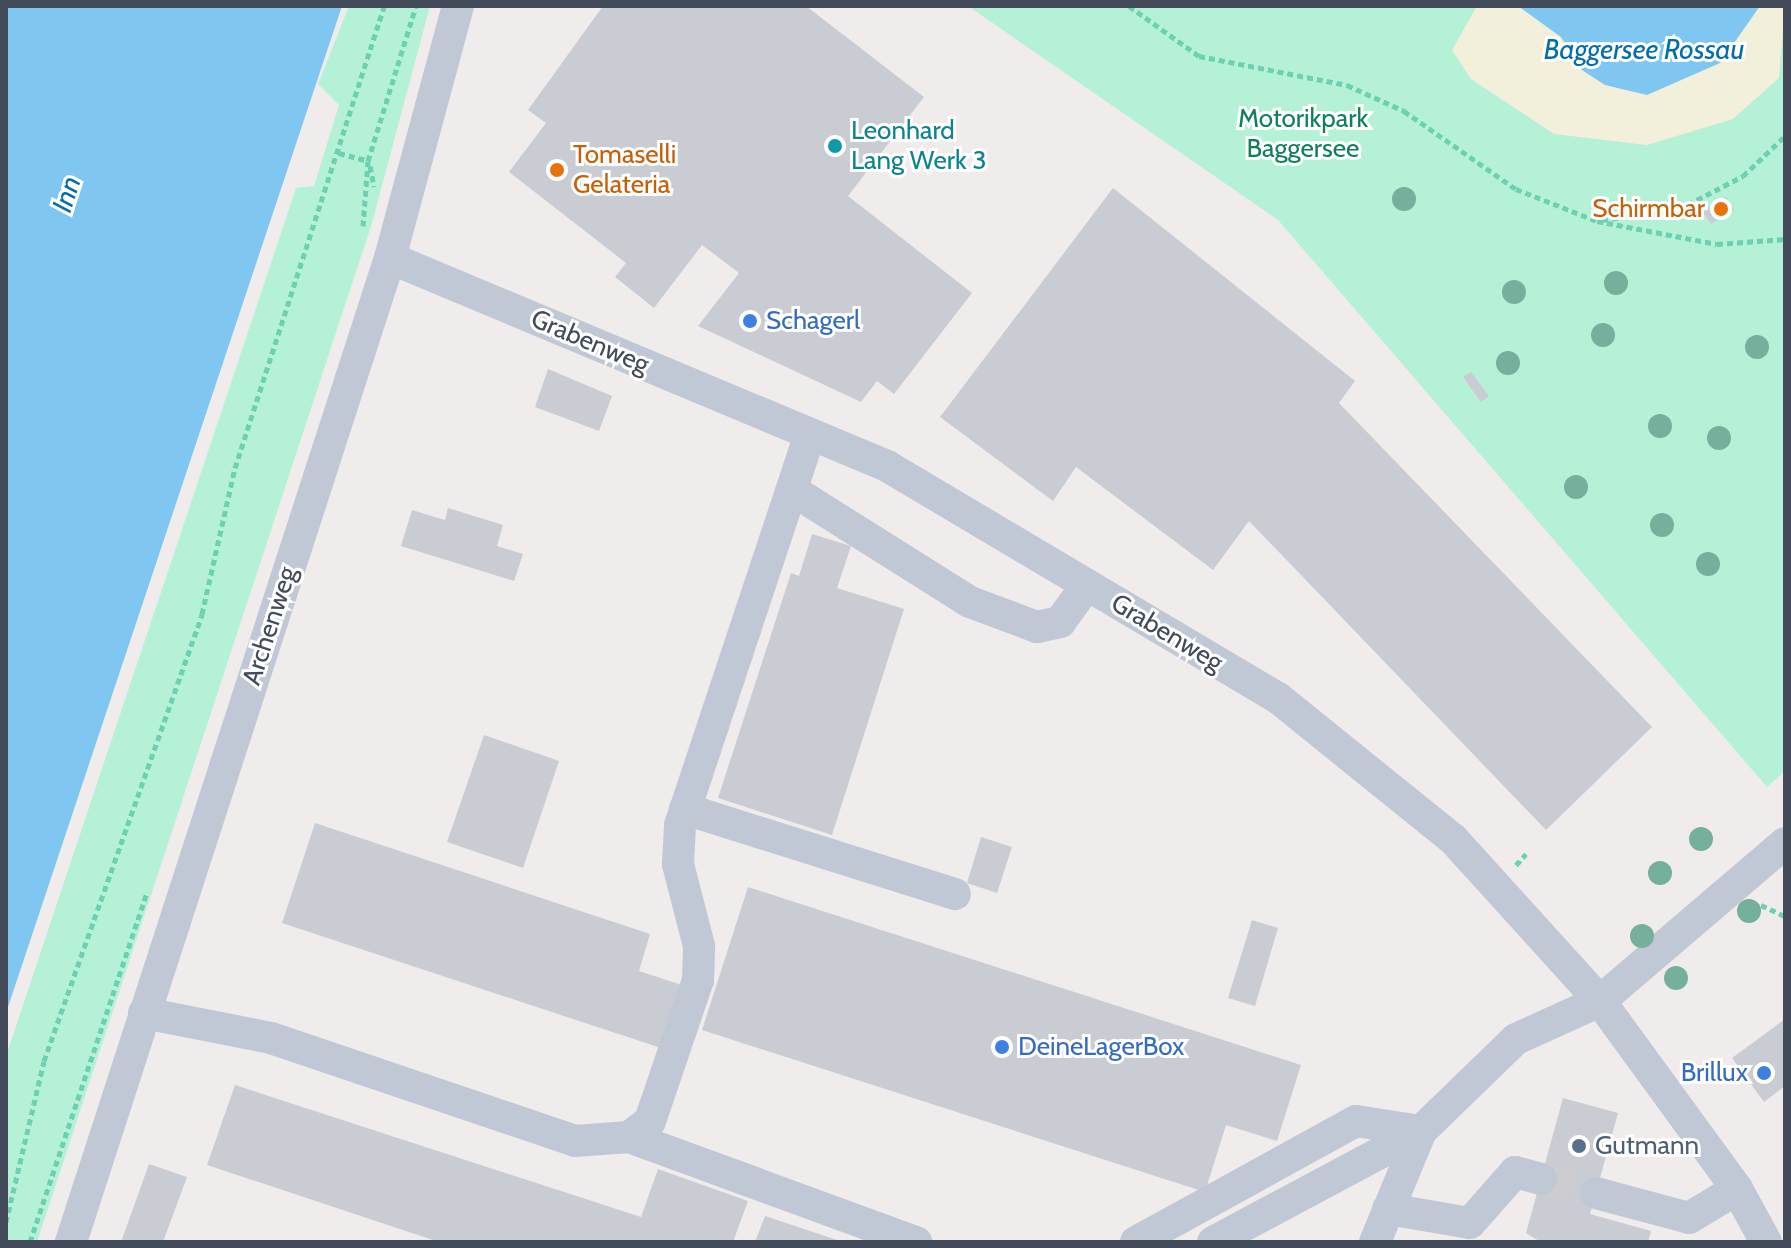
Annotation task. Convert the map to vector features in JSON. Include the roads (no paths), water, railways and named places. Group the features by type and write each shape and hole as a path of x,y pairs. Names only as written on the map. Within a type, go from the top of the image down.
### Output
{"street":[{"name":"Archenweg","path":"71,1242 390,258 458,6"},
{"name":"Grabenweg","path":"390,258 887,466 1278,698 1453,839 1600,1001 1737,1189 1766,1242"},
{"path":"629,1137 650,1121 665,1090 698,980 699,946 678,864 685,809 810,434"},
{"path":"792,490 970,602 1037,627 1060,622 1087,585"},
{"path":"685,809 955,894"},
{"path":"1213,1242 1421,1131 1516,1039 1600,1001 1785,843"},
{"path":"144,1013 271,1038 575,1141 629,1137 916,1242"},
{"path":"1136,1242 1356,1121 1421,1131"},
{"path":"1375,1242 1421,1131"},
{"path":"1388,1209 1470,1223 1515,1172 1541,1179"},
{"path":"1596,1193 1689,1218 1737,1189"}],"water":[{"name":"Inn","path":"6,6 342,6 6,1013"},
{"name":"Baggersee Rossau","path":"1518,6 1760,6 1720,63 1647,95 1605,85 1582,70 1561,37"}],"tunnel":[{"path":"1541,1179 1596,1193"}],"place":[{"name":"Leonhard Lang Werk 3","path":"835,146"},
{"name":"Tomaselli Gelateria","path":"557,170"},
{"name":"Schirmbar","path":"1721,209"},
{"name":"Schagerl","path":"750,321"},
{"name":"DeineLagerBox","path":"1002,1047"},
{"name":"Brillux","path":"1764,1073"},
{"name":"Gutmann","path":"1579,1146"}],"park label":[{"name":"Motorikpark Baggersee","path":"1303,134"}]}
